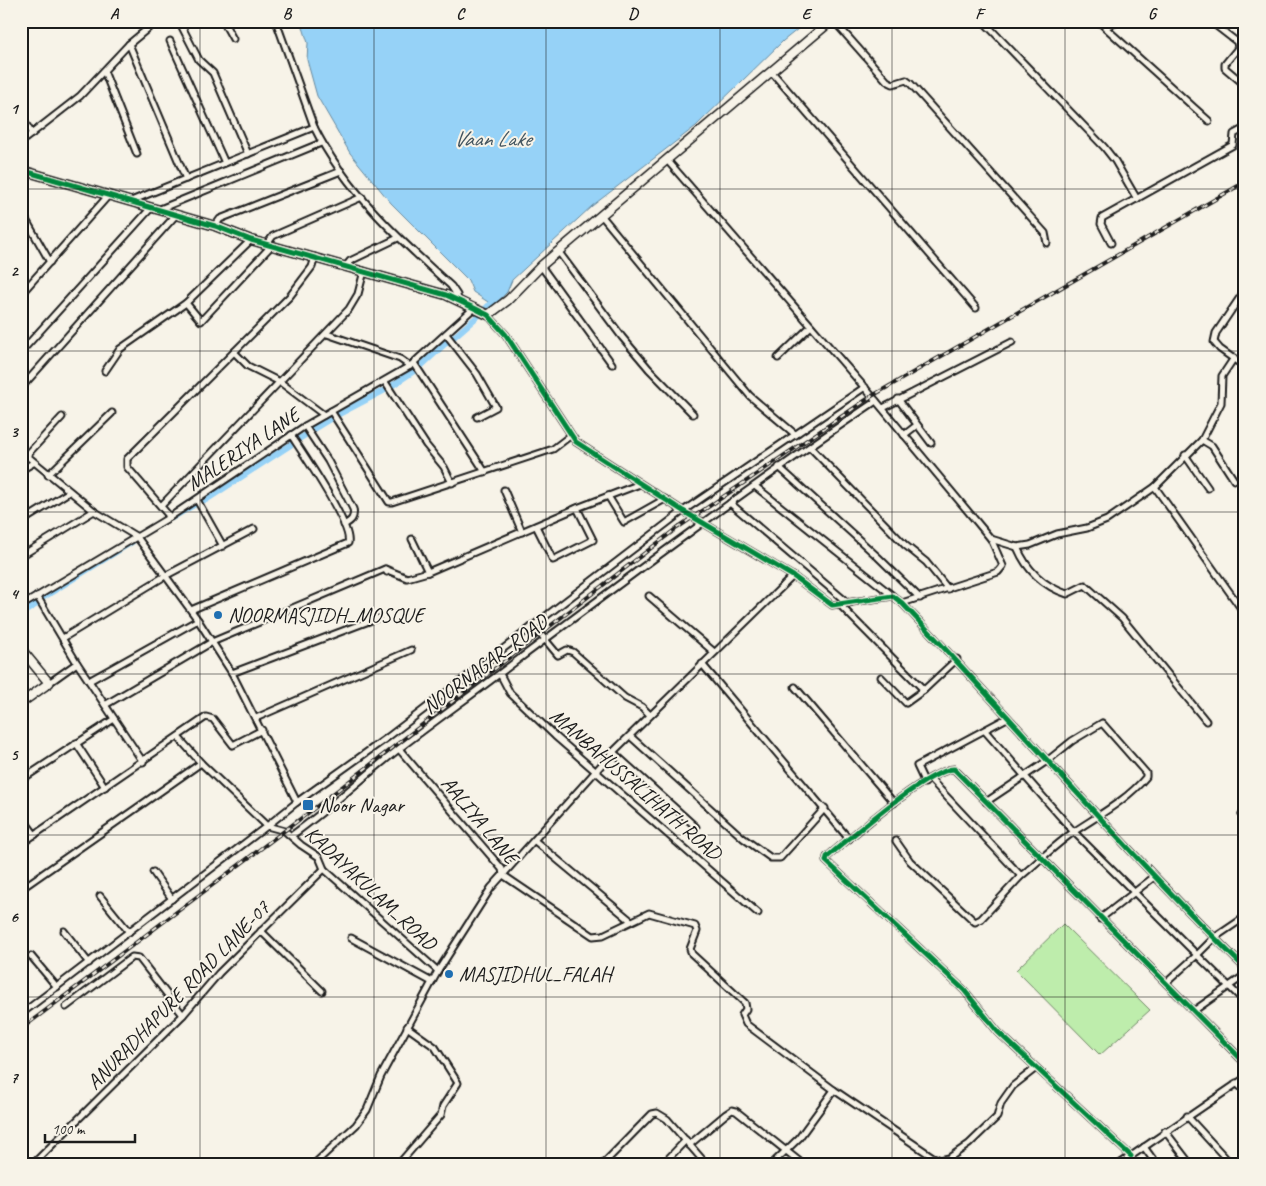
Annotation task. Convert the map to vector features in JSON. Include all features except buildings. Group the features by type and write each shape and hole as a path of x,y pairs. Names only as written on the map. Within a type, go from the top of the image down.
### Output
{"street":[{"path":"21,24 25,21"},
{"path":"21,142 80,96 129,44 158,21"},
{"path":"179,21 199,60 213,73 248,154"},
{"path":"223,21 233,39"},
{"path":"276,21 321,143 362,197 398,238 451,286 458,300"},
{"path":"488,315 508,300 558,251 832,21 887,81 893,84 906,80 910,83 1045,233 1047,243"},
{"path":"983,21 1104,147 1115,160 1137,199"},
{"path":"1098,21 1208,121"},
{"path":"1105,28 1121,21"},
{"path":"1210,21 1236,42 1238,48 1225,64 1225,68 1245,85"},
{"path":"170,41 225,164"},
{"path":"1236,42 1245,42"},
{"path":"129,44 186,179"},
{"path":"104,71 137,154"},
{"path":"771,72 976,308"},
{"path":"21,116 32,134"},
{"path":"128,202 314,127"},
{"path":"1111,243 1102,224 1102,218 1233,145 1234,134 1245,128"},
{"path":"21,352 154,210 321,143"},
{"path":"667,160 865,387 991,539 1003,566 998,572 902,603"},
{"path":"21,170 154,210 215,226 251,240 364,271 458,300 488,315 506,335 570,436 576,442 683,511 793,576 825,601 840,605 893,596"},
{"path":"215,226 220,219 341,171"},
{"path":"23,292 108,196"},
{"path":"186,303 201,321 270,244 273,236 362,197"},
{"path":"21,211 50,262"},
{"path":"601,215 750,396 796,435"},
{"path":"21,388 175,216"},
{"path":"346,266 350,261 398,238"},
{"path":"105,371 120,349 186,303 251,240"},
{"path":"558,251 622,338 693,414"},
{"path":"170,518 127,467 127,459 301,284 315,258"},
{"path":"541,266 612,364"},
{"path":"161,506 349,309 358,294 364,271"},
{"path":"21,282 23,292"},
{"path":"1245,290 1216,333 1214,342 1220,349 1245,367"},
{"name":"MALERIYA LANE","path":"21,606 170,518 305,426 385,382 412,364 474,308"},
{"path":"778,358 811,326"},
{"path":"327,334 412,364 485,472"},
{"path":"446,334 477,374 496,407 477,417"},
{"path":"882,408 1012,342"},
{"path":"234,352 248,366 280,382 324,415"},
{"path":"991,539 1018,547 1107,520 1155,487 1202,440 1220,403 1222,376 1234,358"},
{"path":"385,382 426,446 444,466 452,483"},
{"path":"21,1014 172,900 297,802 388,737 683,511 865,387"},
{"path":"898,399 931,443"},
{"name":"NOORNAGAR_ROAD","path":"291,836 318,817 399,749 702,522 756,487 779,467 876,401"},
{"path":"332,411 389,502 553,449 570,436"},
{"path":"48,475 112,414"},
{"path":"62,417 23,453 94,511 137,537 198,620 232,673 297,802"},
{"path":"904,435 916,425"},
{"path":"305,426 328,461 354,515 351,521 344,525"},
{"path":"191,610 348,543 349,539 344,525 319,476 291,435"},
{"path":"1202,440 1212,446 1234,480"},
{"path":"810,447 905,545 926,562 948,589"},
{"path":"1185,455 1208,488"},
{"path":"21,470 33,463"},
{"path":"779,467 878,556 920,598"},
{"path":"106,705 212,642 386,571 407,578 428,572 577,508 640,484"},
{"path":"756,487 902,603 956,659 1098,818 1245,968"},
{"path":"1155,487 1245,614"},
{"path":"504,490 522,532"},
{"path":"21,522 69,492"},
{"path":"608,496 624,522 665,499"},
{"path":"197,500 224,546"},
{"path":"730,503 849,604"},
{"path":"536,526 553,560 593,540 577,508"},
{"path":"21,556 94,511"},
{"path":"62,638 165,576 254,530"},
{"path":"412,539 428,572"},
{"path":"1018,547 1022,559 1033,574 1051,589 1068,594 1085,585 1122,618 1206,721"},
{"path":"313,1165 356,1125 367,1110 380,1076 438,971 472,915 503,875 598,772 613,752 793,576"},
{"path":"38,596 77,664 143,762"},
{"path":"649,596 714,652"},
{"path":"840,605 924,690"},
{"path":"232,673 377,618"},
{"path":"89,681 198,620"},
{"path":"533,625 558,655 567,650 572,652 626,698 642,707 650,715"},
{"path":"21,649 49,683"},
{"path":"256,718 411,650"},
{"path":"881,677 906,703 924,690 956,659"},
{"path":"21,702 77,664"},
{"path":"702,664 825,808 849,839"},
{"name":"MANBAHUSSALIHATH ROAD","path":"500,674 510,692 555,736 758,913"},
{"path":"795,687 894,803"},
{"path":"21,844 208,717 213,719 233,745 262,730"},
{"path":"21,780 114,718"},
{"path":"1007,718 916,766 928,781 1021,876"},
{"path":"896,842 910,861 975,922 981,919 1021,876 1074,832 1098,818 1146,777 1144,770 1104,723 1072,741 1047,761 986,802"},
{"path":"985,731 1074,832 1245,1002"},
{"path":"630,736 743,838 770,858 780,858 825,808"},
{"path":"178,737 201,763 267,826"},
{"path":"76,743 105,787"},
{"name":"AALIYA LANE","path":"399,749 502,869 503,875 593,936 603,935 630,920"},
{"path":"613,752 696,827"},
{"path":"21,889 201,763"},
{"path":"1131,1156 998,1032 964,990 826,861 827,857 872,818 928,781 954,769 1100,919 1195,1010 1245,1063"},
{"path":"1245,812 1242,815 1245,819"},
{"path":"21,816 35,835"},
{"name":"KADAYAKULAM_ROAD","path":"267,826 281,830 319,857 324,868 438,971"},
{"path":"535,841 630,920 649,913 695,926 697,931 690,949 692,954 746,1003 746,1009 742,1015 746,1024 834,1090 933,1157 944,1160 969,1144 997,1117 1001,1103 1013,1086 1036,1068"},
{"name":"ANURADHAPURE ROAD LANE-07","path":"32,1165 183,1015 219,973 324,868"},
{"path":"153,872 172,900"},
{"path":"1100,919 1154,877"},
{"path":"100,896 129,932"},
{"path":"1166,983 1214,938 1245,917"},
{"path":"64,931 89,963"},
{"path":"262,931 322,992"},
{"path":"351,938 432,982"},
{"path":"31,956 57,987"},
{"path":"66,1007 132,957 139,958 183,1015"},
{"path":"1195,1010 1245,975"},
{"path":"398,1165 441,1115 443,1106 458,1083 435,1047 407,1027"},
{"path":"1118,1165 1245,1078"},
{"path":"1236,1083 1245,1091"},
{"path":"771,1165 787,1150 834,1090"},
{"path":"662,1165 732,1110 736,1111 804,1165"},
{"path":"602,1165 652,1114 657,1113 667,1119 706,1165"},
{"path":"1187,1116 1232,1165"},
{"path":"1165,1131 1191,1165"},
{"path":"1144,1147 1157,1165"}],"green space":[{"path":"1063,924 1150,1010 1100,1055 1016,970"}],"water":[{"name":"Vaan Lake","path":"301,21 808,21 783,41 696,126 592,206 512,280 507,292 494,306 473,292 468,280 391,203 350,153 317,96 307,60 308,43"}],"waterway":[{"path":"486,308 490,304"},
{"path":"455,336 478,316"},
{"path":"421,366 447,342"},
{"path":"393,385 414,371"},
{"path":"339,414 385,390"},
{"path":"312,430 330,419"},
{"path":"299,439 304,436"},
{"path":"203,500 206,500 292,444"},
{"path":"172,518 194,505"},
{"path":"44,597 132,542"},
{"path":"21,614 37,604"}],"railway":[{"path":"21,1029 312,810 677,528 872,396 1245,182"}],"cycle path":[{"path":"21,170 215,226 251,240 446,295 488,315 506,335 576,442 683,511 793,576 832,605 893,596 902,603 1157,879 1245,968"},
{"path":"1131,1156 998,1032 964,990 826,861 827,857 908,792 942,772 954,769 1245,1063"}],"place":[{"name":"NOORMASJIDH_MOSQUE","path":"218,615"},
{"name":"Noor Nagar","path":"308,805"},
{"name":"MASJIDHUL_FALAH","path":"449,974"}]}
